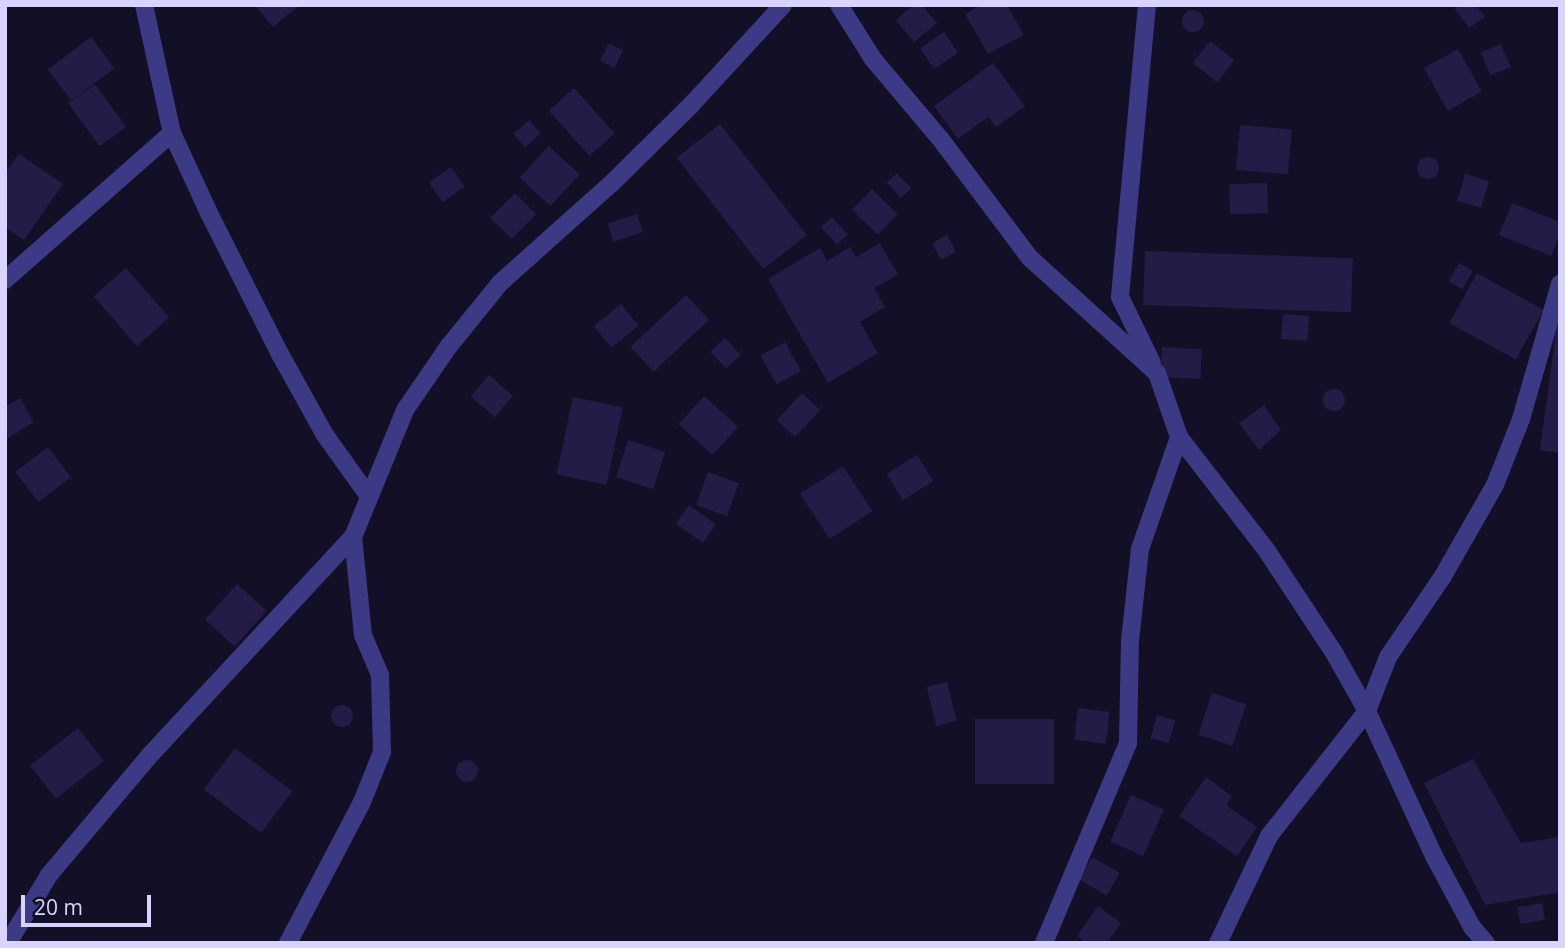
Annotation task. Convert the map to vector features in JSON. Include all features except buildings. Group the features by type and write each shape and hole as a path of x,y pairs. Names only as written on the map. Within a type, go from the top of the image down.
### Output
{"street":[{"path":"144,5 172,133 280,354 325,435 368,495"},
{"path":"8,943 49,875 143,764 353,537 405,410 449,346 500,283 643,152 783,5"},
{"path":"839,5 873,59 942,141 1030,258 1157,373"},
{"path":"1147,5 1120,297 1157,373 1179,437 1267,551 1333,652 1367,711 1434,856 1472,927 1486,943"},
{"path":"5,280 172,133"},
{"path":"1218,943 1269,836 1367,711 1388,657 1443,576 1495,485 1521,418 1560,284"},
{"path":"1044,943 1128,743 1130,641 1140,549 1179,437"},
{"path":"288,943 362,802 382,752 380,675 363,635 353,537"}]}
